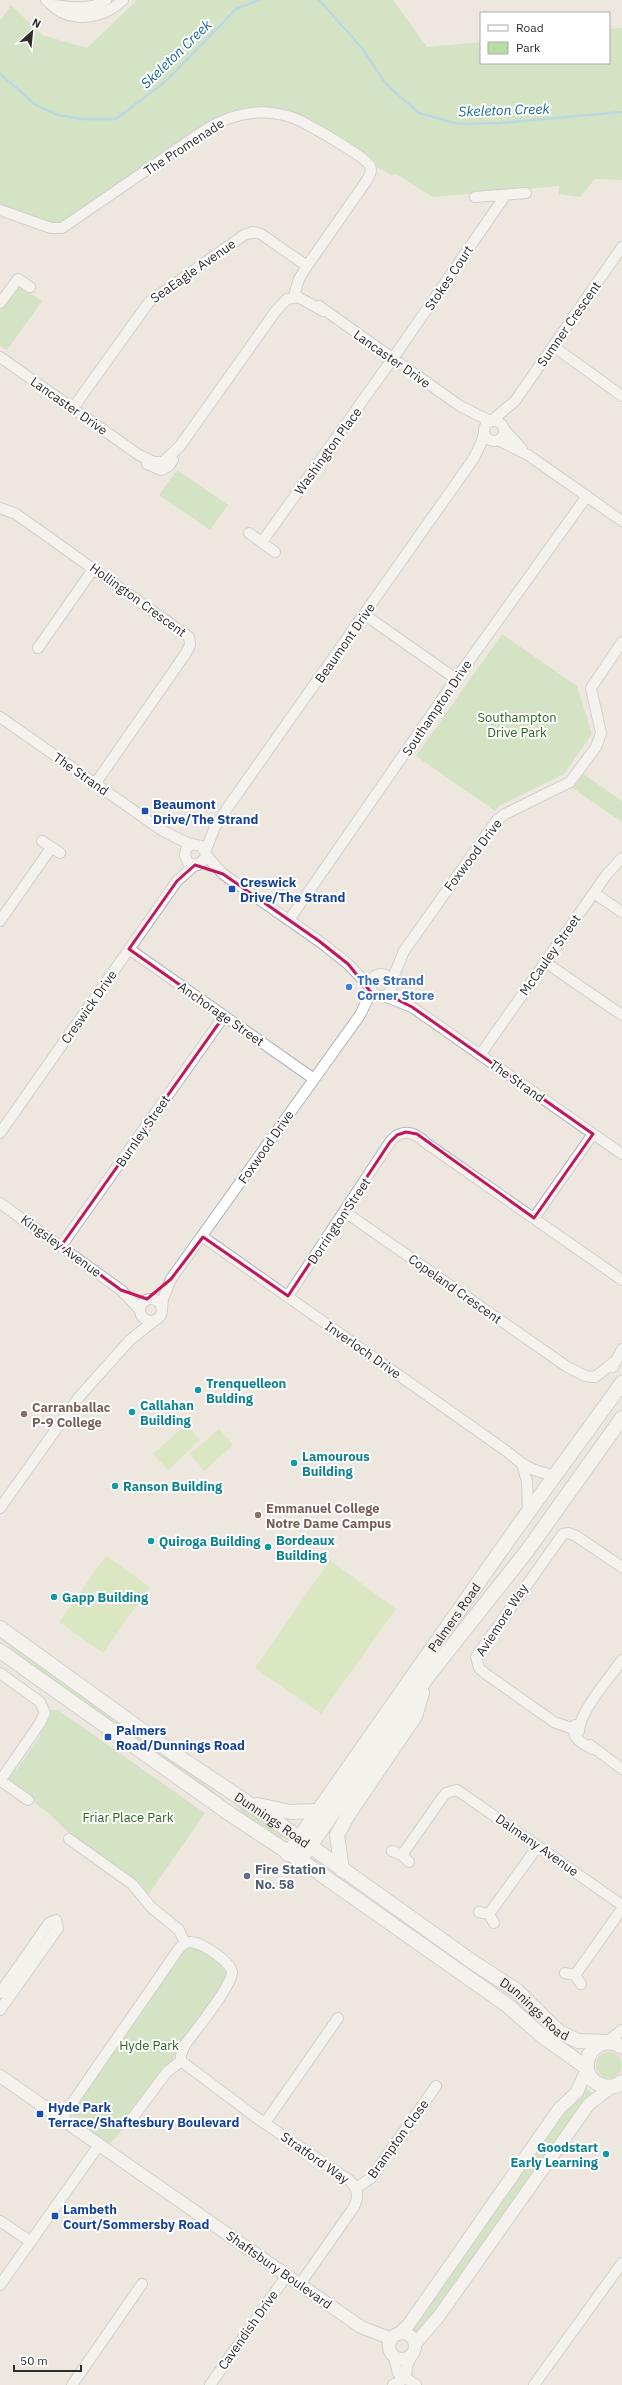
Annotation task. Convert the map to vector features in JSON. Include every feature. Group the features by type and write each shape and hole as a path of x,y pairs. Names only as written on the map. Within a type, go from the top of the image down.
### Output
{"main road":[{"name":"Palmers Road","path":"304,1842 317,1811 528,1511 622,1383"},
{"name":"Palmers Road","path":"294,1858 304,1842 428,1676 527,1551 622,1418"},
{"name":"Dunnings Road","path":"0,1628 474,1963 516,1990 559,2032 578,2041 606,2042 622,2046"},
{"name":"Dunnings Road","path":"0,1651 230,1814 294,1858 321,1874 507,2005 541,2035 587,2069 591,2078 596,2083 604,2086 618,2085"},
{"path":"342,1870 337,1835 348,1815 415,1716 428,1676"},
{"path":"208,1776 213,1787 232,1804 230,1814"},
{"path":"250,1804 290,1812 317,1811"},
{"path":"587,2069 587,2059 590,2052 598,2045 606,2042"}],"street":[{"path":"49,3 78,8 95,6 106,0"},
{"path":"49,3 62,13 86,17 104,13 123,0"},
{"name":"The Promenade","path":"0,210 51,228 62,228 214,124 250,113 283,115 318,130 361,158 371,168 365,183 307,266 295,293"},
{"path":"475,197 505,196 526,193"},
{"name":"Stokes Court","path":"393,359 505,196"},
{"name":"SeaEagle Avenue","path":"73,408 149,302 244,235 253,232 261,234 307,266"},
{"name":"Sumner Crescent","path":"504,428 515,401 622,247"},
{"path":"0,304 18,278 30,287"},
{"name":"Lancaster Drive","path":"0,357 139,455 154,462 163,462 180,446 275,312 295,293 460,406 490,421"},
{"path":"553,346 622,396"},
{"name":"Washington Place","path":"262,542 393,359"},
{"name":"Sumner Crescent","path":"490,421 515,401"},
{"name":"Lancaster Drive","path":"460,406 484,432"},
{"path":"474,458 484,432 484,426 490,421 500,422 528,455"},
{"path":"474,458 503,436 504,428"},
{"path":"484,432 490,440 497,440 528,455 622,521"},
{"name":"Beaumont Drive","path":"206,853 215,827 474,458"},
{"name":"Southampton Drive","path":"288,920 456,679 587,496"},
{"name":"Hollington Crescent","path":"0,508 16,514 183,631 189,637 190,643 186,653 95,784"},
{"path":"249,533 275,552"},
{"path":"38,648 94,568"},
{"path":"365,615 456,679"},
{"name":"Foxwood Drive","path":"378,974 404,951 497,820 505,814 570,782 596,747 601,733 592,688 622,642"},
{"name":"The Strand","path":"0,717 163,831 193,844"},
{"name":"Beaumont Drive","path":"193,844 215,827"},
{"name":"The Strand","path":"163,831 185,857"},
{"path":"42,841 60,853"},
{"path":"224,874 188,863 185,857 186,849 193,844 202,846 224,874 348,964 376,995 383,996 392,990 392,981 388,976 367,972 348,964"},
{"path":"0,921 51,848"},
{"path":"196,865 204,861 206,853"},
{"name":"Creswick Drive","path":"177,881 185,857"},
{"name":"McCauley Street","path":"480,1055 611,869 622,858"},
{"name":"Creswick Drive","path":"0,1133 177,881 196,865"},
{"path":"594,893 622,912"},
{"name":"Anchorage Street","path":"129,949 314,1079"},
{"name":"Foxwood Drive","path":"392,981 404,951"},
{"path":"545,962 622,1015"},
{"path":"371,989 371,981 378,974"},
{"name":"The Strand","path":"392,981 412,1007"},
{"name":"Foxwood Drive","path":"0,1508 72,1406 130,1340 161,1315 163,1299 172,1279 360,1015 371,989"},
{"name":"The Strand","path":"383,996 412,1007 622,1154"},
{"name":"Foxwood Drive","path":"360,1015 383,996"},
{"name":"Burnley Street","path":"61,1246 224,1016"},
{"name":"Dorrington Street","path":"288,1296 397,1135 417,1134 426,1143 534,1218"},
{"path":"593,1134 534,1218 622,1280"},
{"name":"Kingsley Avenue","path":"0,1203 121,1290 140,1311"},
{"name":"Copeland Crescent","path":"345,1212 566,1366 584,1376 595,1377 614,1362 622,1349"},
{"name":"Inverloch Drive","path":"203,1237 509,1453 522,1465 539,1472 554,1475"},
{"name":"Foxwood Drive","path":"130,1340 141,1305 172,1279"},
{"name":"Kingsley Avenue","path":"121,1290 148,1299"},
{"path":"148,1299 157,1300 162,1307"},
{"path":"140,1311 145,1319 154,1321"},
{"path":"522,1465 527,1481 528,1511"},
{"name":"Aviemore Way","path":"622,1567 576,1536 569,1533 562,1534 476,1657 479,1668 486,1674 554,1722 576,1730 594,1749 622,1769"},
{"path":"576,1730 578,1719 590,1706 622,1660"},
{"path":"0,1673 36,1698 43,1705 43,1719 0,1781 28,1800"},
{"name":"Dalmany Avenue","path":"401,1856 442,1798 450,1791 457,1790 622,1905"},
{"path":"69,1839 132,1884 152,1908 179,1930 185,1943"},
{"path":"494,1924 484,1913 538,1846"},
{"path":"565,1973 578,1980 622,1909"},
{"path":"0,1993 49,1923 56,1920 58,1924 57,1929 0,2010"},
{"path":"61,2118 185,1943 193,1942 204,1946 227,1962 232,1970 229,1982 185,2045 181,2055 181,2061 167,2072 133,2117"},
{"path":"265,2123 338,2018"},
{"path":"606,2042 622,2030"},
{"name":"Stratford Way","path":"181,2061 265,2123 344,2177 356,2188 358,2198 354,2206 300,2284"},
{"path":"416,2385 398,2373 389,2345 395,2336 409,2324 559,2109 577,2092 587,2069"},
{"name":"Shaftsbury Boulevard","path":"0,2076 361,2327 392,2354"},
{"path":"392,2354 403,2359 413,2350 439,2316 589,2104 618,2085"},
{"name":"Brampton Close","path":"356,2188 371,2178 436,2086"},
{"path":"0,2285 99,2145"},
{"path":"0,2221 31,2242"},
{"path":"534,2385 622,2263"},
{"name":"Cavendish Drive","path":"210,2385 287,2275"},
{"path":"72,2385 142,2284"},
{"name":"Shaftsbury Boulevard","path":"361,2327 395,2336"},
{"path":"395,2336 410,2336 413,2350 407,2366 406,2378"},
{"path":"393,2385 406,2378"}],"highlighted area":[{"path":"195,865 223,874 319,941 348,964 374,996 394,998 412,1007 593,1134 534,1218 417,1134 406,1132 397,1135 390,1142 288,1296 203,1237 171,1279 147,1299 121,1290 61,1246 224,1016 129,949 177,881"}],"green space":[{"path":"137,0 393,0 427,47 480,42 480,64 610,64 610,29 622,28 622,180 595,179 580,197 559,194 559,186 433,197 396,174 392,175 375,166 372,161 316,124 242,111 65,222 57,225 0,207 0,21 11,5 42,35 87,48"},
{"path":"18,285 42,301 7,350 0,345 0,310"},
{"path":"177,470 228,505 210,530 159,495"},
{"name":"Southampton Drive Park","path":"502,634 577,686 592,734 564,774 499,806 495,811 416,756"},
{"path":"582,773 622,801 622,822 571,787"},
{"path":"186,1424 200,1440 168,1470 153,1454"},
{"path":"219,1429 233,1445 204,1471 190,1454"},
{"path":"106,1556 150,1587 103,1653 59,1622"},
{"path":"330,1560 396,1609 321,1714 255,1668"},
{"path":"0,1635 173,1758 222,1798 220,1801 57,1685 0,1639"},
{"name":"Friar Place Park","path":"51,1710 58,1710 205,1813 148,1895 72,1836 51,1815 5,1780 12,1771 17,1769 40,1736 40,1732 50,1717"},
{"path":"240,1805 285,1835 280,1841 239,1815"},
{"name":"Hyde Park","path":"195,1947 220,1962 226,1973 223,1983 178,2049 172,2062 162,2071 115,2139 108,2144 85,2130 76,2121 73,2115 73,2110 181,1952 187,1948"},
{"path":"609,2052 618,2056 622,2065 618,2074 609,2078 600,2074 596,2065 600,2056"},
{"path":"585,2087 593,2094 434,2316 415,2335 409,2330 548,2131"}],"waterway":[{"name":"Skeleton Creek","path":"0,74 36,105 58,115 82,119 116,119 166,81 236,9 259,0"},
{"name":"Skeleton Creek","path":"319,0 361,47 386,84 419,113 458,124 499,123 622,112"}],"place":[{"name":"Beaumont Drive/The Strand","path":"145,811"},
{"name":"Creswick Drive/The Strand","path":"232,889"},
{"name":"The Strand Corner Store","path":"349,987"},
{"name":"Trenquelleon Bulding","path":"198,1390"},
{"name":"Callahan Building","path":"132,1412"},
{"name":"Carranballac P-9 College","path":"24,1414"},
{"name":"Lamourous Building","path":"294,1463"},
{"name":"Ranson Building","path":"115,1486"},
{"name":"Emmanuel College Notre Dame Campus","path":"258,1515"},
{"name":"Quiroga Building","path":"151,1541"},
{"name":"Bordeaux Building","path":"268,1547"},
{"name":"Gapp Building","path":"54,1597"},
{"name":"Palmers Road/Dunnings Road","path":"108,1737"},
{"name":"Fire Station No. 58","path":"247,1876"},
{"name":"Hyde Park Terrace/Shaftesbury Boulevard","path":"40,2114"},
{"name":"Goodstart Early Learning","path":"606,2154"},
{"name":"Lambeth Court/Sommersby Road","path":"55,2216"}]}
